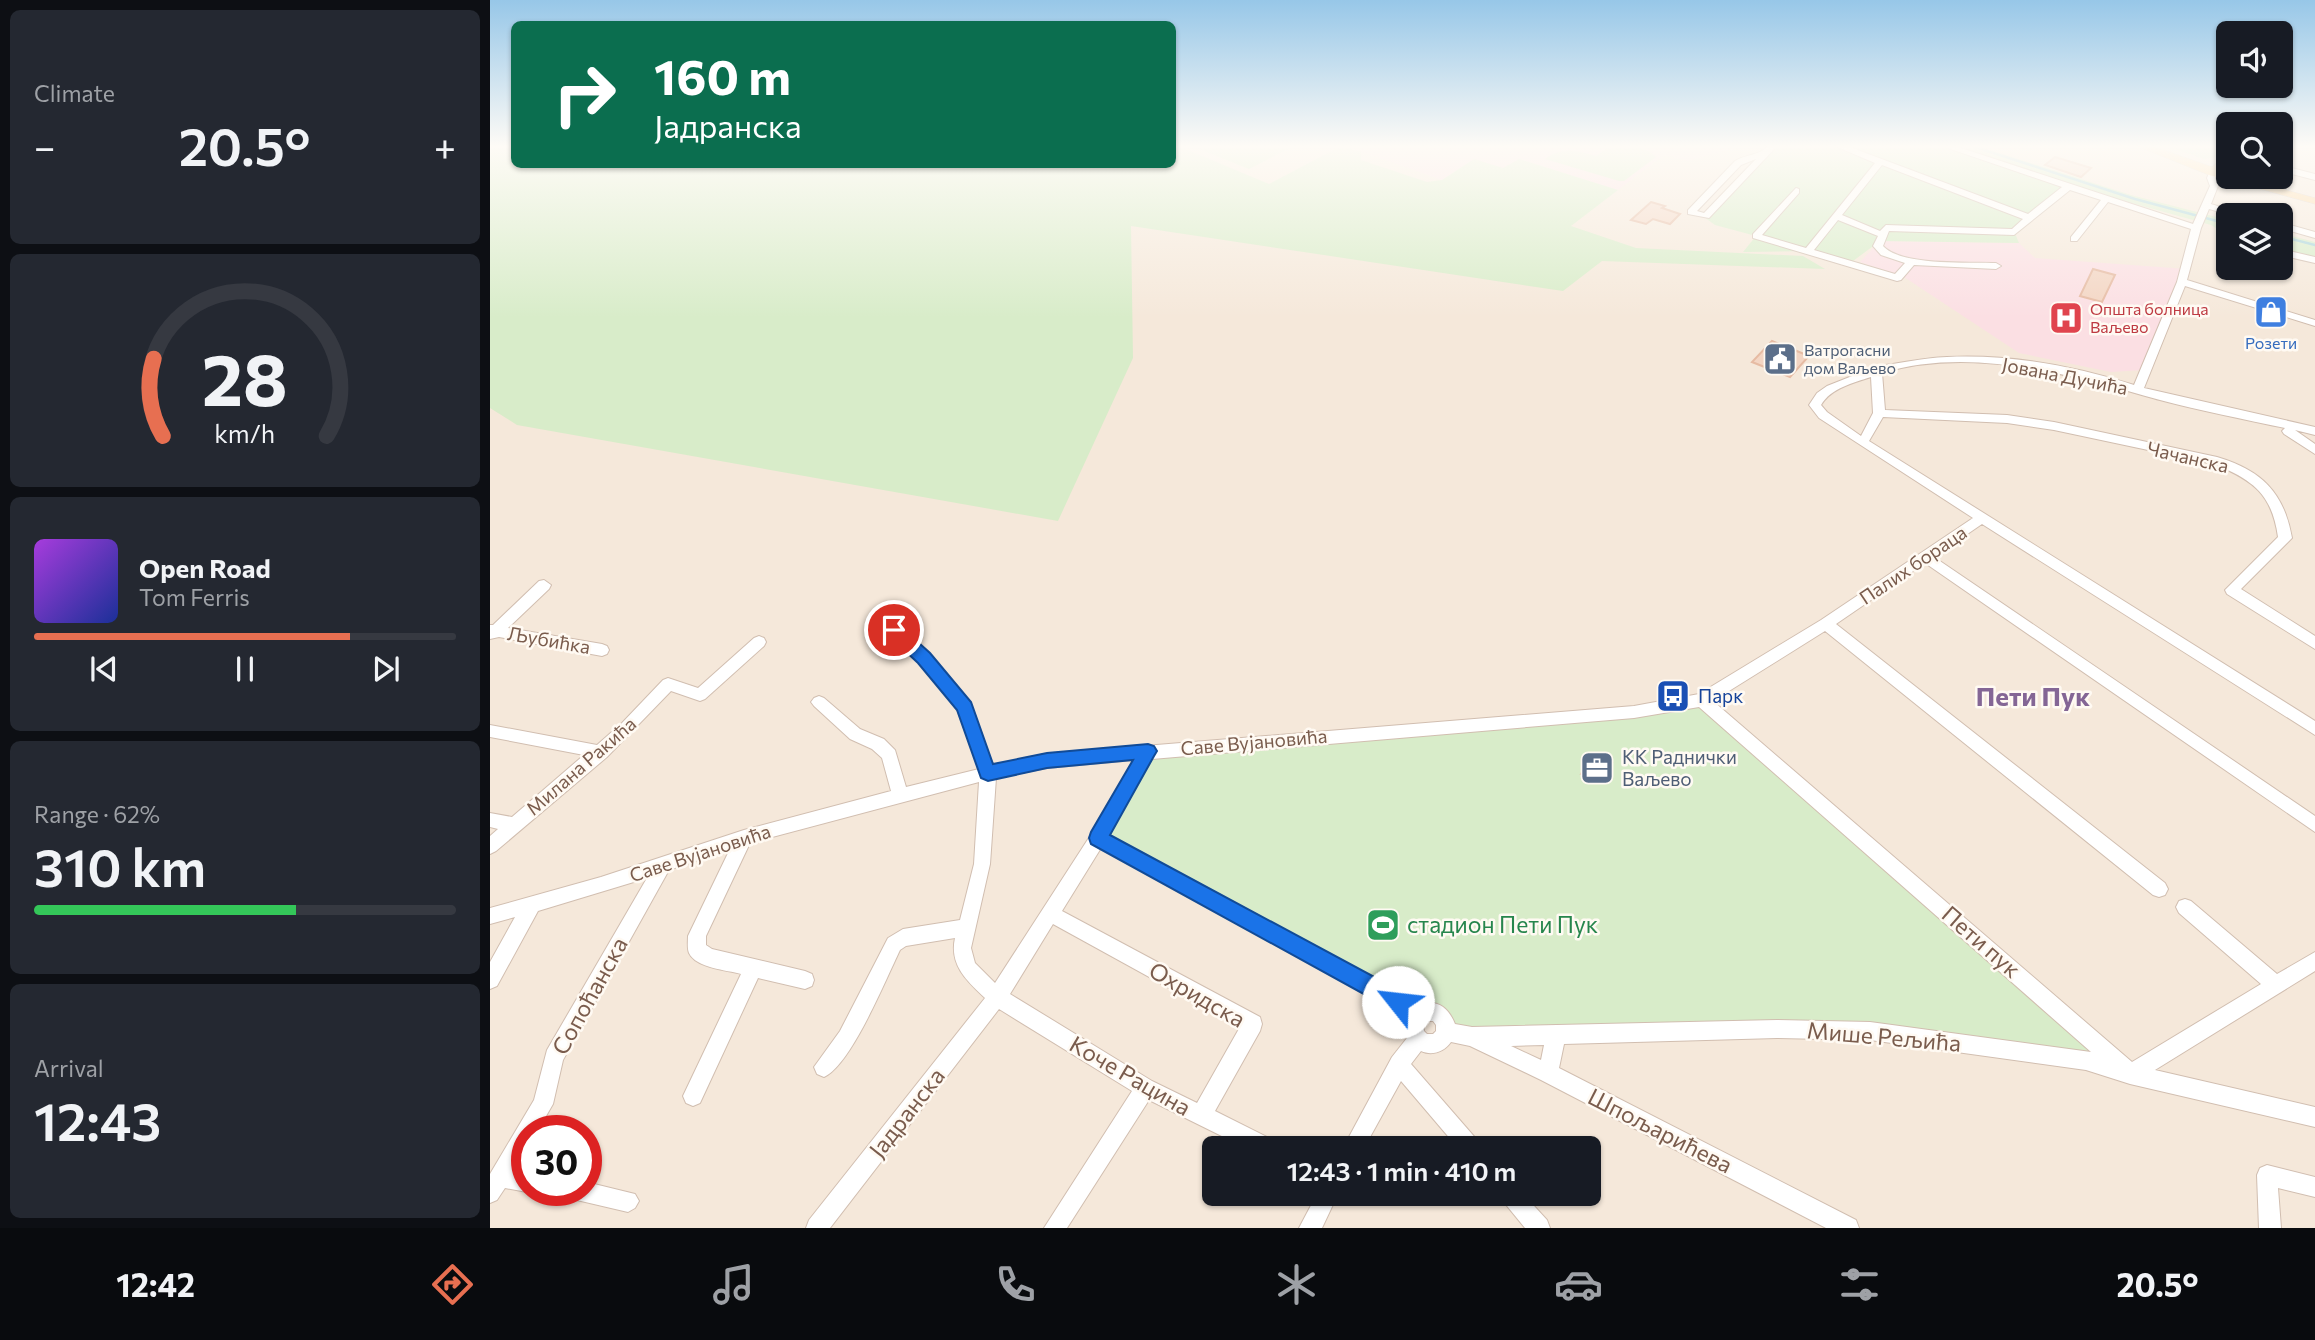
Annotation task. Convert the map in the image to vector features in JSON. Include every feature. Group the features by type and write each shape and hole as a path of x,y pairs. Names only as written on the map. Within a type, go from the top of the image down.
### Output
{"street":[{"path":"1699,203 1691,212 1706,216 1718,203"},
{"path":"1786,203 1756,236 1897,278 1912,262"},
{"path":"1808,251 1846,203"},
{"path":"1990,203 2029,218"},
{"path":"1996,266 1912,262 1884,253 1878,246 1886,228 2014,232 2047,203"},
{"path":"2074,239 2103,203"},
{"path":"2129,203 2201,217 2216,216"},
{"path":"2138,390 2182,282 2207,203"},
{"path":"1836,216 1883,235"},
{"path":"2293,229 2315,235"},
{"path":"2293,255 2315,260"},
{"path":"2182,282 2315,323"},
{"name":"Јована Дучића","path":"1818,397 1876,369 1945,360 2015,363 2086,376 2315,431"},
{"path":"1863,442 1879,414 1876,369"},
{"name":"Палих бораца","path":"1702,701 1826,624 1982,519 1823,415 1815,405 1818,397"},
{"name":"Чачанска","path":"1879,414 2007,419 2054,426 2217,461 2242,470 2266,489 2283,515 2285,538 2232,590 2315,643"},
{"path":"2288,431 2315,450"},
{"path":"1982,519 2315,729"},
{"path":"1925,557 2315,825"},
{"path":"492,633 544,585"},
{"path":"1826,624 2159,889"},
{"path":"894,630 924,658 964,706 988,773 982,864 962,948 967,968 997,997"},
{"name":"Љубићка","path":"492,633 602,650"},
{"name":"Милана Ракића","path":"490,845 601,752 668,684 701,695 759,642"},
{"name":"Саве Вујановића","path":"490,916 663,866 744,837 988,773 1047,761 1634,712 1702,701"},
{"name":"Пети пук","path":"1702,701 2130,1074"},
{"path":"819,702 855,734 878,744 889,755 901,797"},
{"path":"490,731 601,752"},
{"name":"Јадранска","path":"817,1228 997,997 1098,838 1148,751"},
{"path":"490,820 513,824"},
{"path":"744,837 695,945 697,950 709,957 805,980"},
{"path":"1098,838 1422,1014 1437,1014 1444,1021 1446,1031 1437,1043 1427,1045 1418,1040 1414,1026 1422,1014"},
{"name":"Сопоћанска","path":"536,1115 543,1104 554,1057 663,866"},
{"path":"490,980 532,904"},
{"path":"2185,908 2276,985"},
{"name":"Охридска","path":"1051,914 1253,1024 1201,1116"},
{"path":"824,1067 847,1038 894,944 903,938 966,928"},
{"path":"2130,1074 2315,961"},
{"path":"693,1096 753,969"},
{"name":"Коче Рацина","path":"997,997 1146,1088 1243,1136"},
{"name":"Мише Рељића","path":"1446,1031 1472,1037 1777,1029 1870,1031 2085,1060 2130,1074 2315,1117"},
{"path":"1548,1073 1556,1034"},
{"name":"Шпољарићева","path":"1472,1037 1548,1073 1848,1228"},
{"path":"1360,1136 1399,1064 1418,1040"},
{"path":"1399,1064 1461,1136"},
{"path":"1055,1228 1146,1088"},
{"name":"Сопоћанска","path":"495,1185 511,1158"},
{"path":"2270,1228 2267,1175 2315,1187"},
{"path":"602,1195 628,1200"},
{"path":"1310,1228 1322,1206"},
{"path":"1520,1206 1539,1228"}],"shaded area":[{"path":"490,203 2216,203 2216,280 2293,280 2293,203 2315,203 2315,1228 490,1228"},
{"name":"Општа болница Ваљево","path":"1880,241 2019,243 2035,258 2187,269 2145,370 2111,372 2019,353 1904,277 1860,262"}],"green space":[{"path":"490,203 1601,203 1571,226 1636,248 1803,256 1825,269 1602,261 1563,291 1131,226 1133,358 1058,521 517,425 490,408"},
{"path":"1717,203 2048,203 2014,231 2019,243 1880,241 1853,261 1808,251 1743,252 1756,236 1715,225 1704,217"},
{"path":"2133,203 2163,203 2216,217 2216,228"},
{"path":"2293,236 2315,242 2315,260 2293,255"},
{"path":"1702,700 2130,1074 1870,1031 1446,1031 1446,1026 1098,838 1148,751"}],"building":[{"path":"1650,203 1665,206 1662,208 1680,214 1670,224 1653,219 1646,224 1631,220"},
{"path":"2093,269 2115,275 2102,302 2080,296"},
{"name":"Ватрогасни дом Ваљево","path":"1772,341 1809,356 1790,377 1752,362"},
{"name":"КК Раднички Ваљево","path":"1593,754 1612,763 1601,782 1581,774"}],"waterway":[{"path":"2151,203 2216,221"},
{"path":"2293,239 2315,245"}],"place":[{"name":"Розети","path":"2271,312"},
{"name":"Општа болница Ваљево","path":"2066,318"},
{"name":"Ватрогасни дом Ваљево","path":"1780,359"},
{"name":"Парк","path":"1673,696"},
{"name":"КК Раднички Ваљево","path":"1597,768"},
{"name":"стадион Пети Пук","path":"1383,925"}],"district":[{"name":"Пети Пук","path":"2033,697"}],"route":[{"path":"894,630 924,658 964,706 974,727 988,773 1047,761 1148,751 1098,838 1398,1002"}]}
